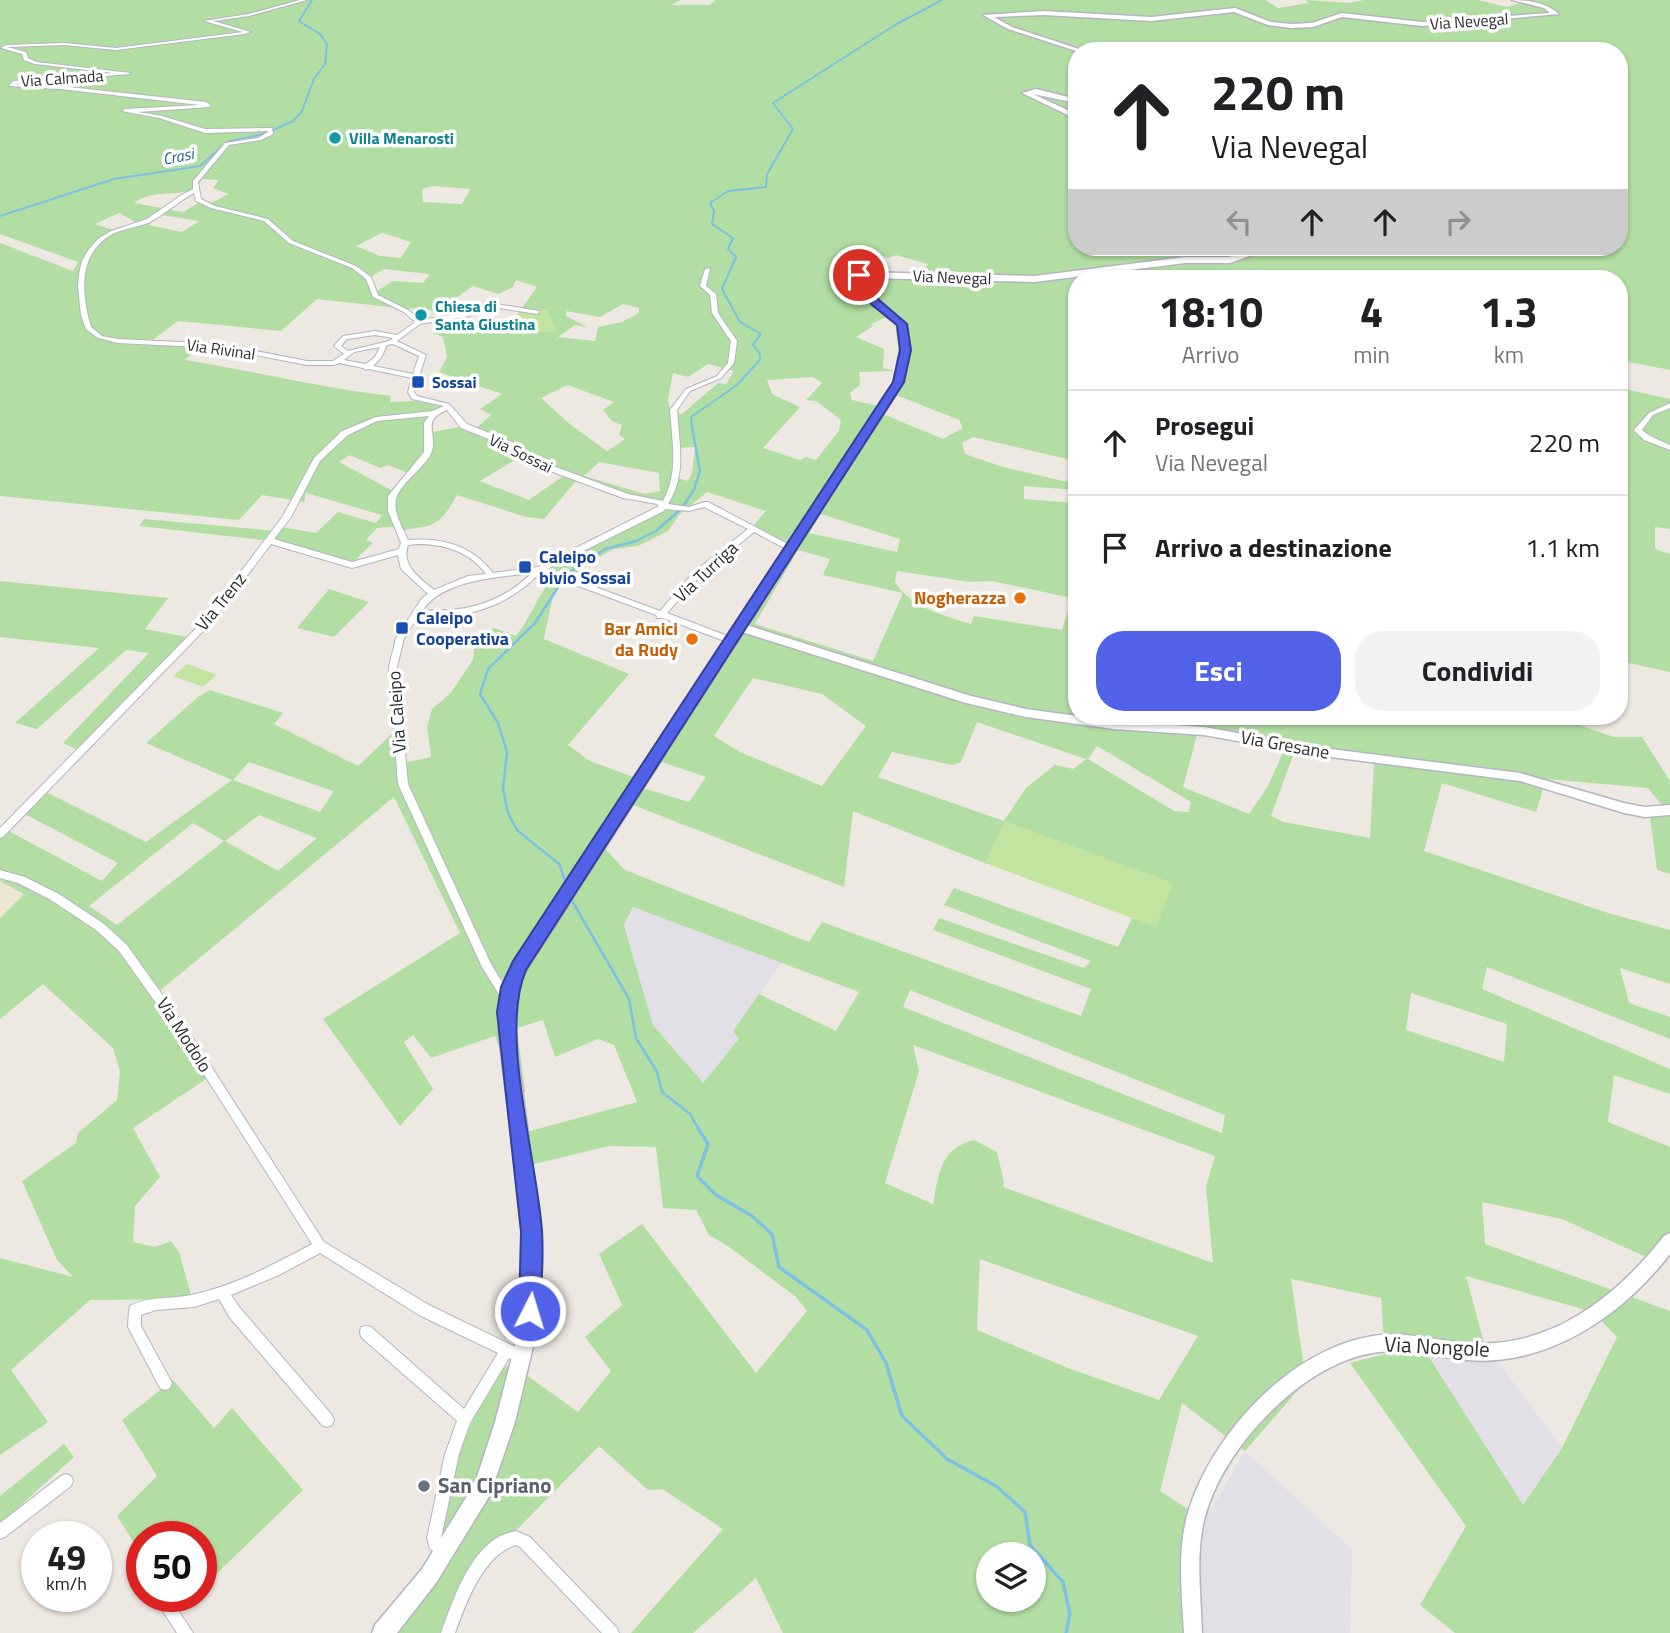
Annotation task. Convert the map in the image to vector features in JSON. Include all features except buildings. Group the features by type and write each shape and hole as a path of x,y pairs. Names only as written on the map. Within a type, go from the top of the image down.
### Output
{"main road":[{"name":"Via Nevegal","path":"1068,47 1004,26 986,15 1036,13 1151,19 1232,10 1247,12 1270,24 1291,26 1313,25 1342,15 1425,24 1548,17 1556,13 1516,0"},
{"path":"1068,99 1036,91 1026,93 1068,113"},
{"name":"Via Nevegal","path":"1106,270 1185,260 1230,260 1242,256"},
{"name":"Via Nevegal","path":"507,998 519,967 902,375 905,350 902,324 875,302 860,274 1026,280 1068,275"},
{"path":"383,1633 445,1552 474,1505 491,1467 514,1354 530,1311 533,1251 509,1058 507,998"}],"street":[{"name":"Via Calmada","path":"100,337 88,328 78,287 80,273 95,246 116,230 149,220 195,190 199,175 227,144 259,139 271,132 261,128 205,131 160,117 125,111 208,106 206,104 159,102 82,89 11,85 13,82 129,73 36,63 18,50 3,48 37,43 116,49 244,33 248,32 206,21 249,15 305,0"},
{"path":"423,0 437,0"},
{"path":"195,190 202,204 266,220 291,242 354,267 369,278 375,296 410,314 418,322"},
{"path":"708,269 703,286 713,294 715,313 734,341 734,347 727,369 719,377 688,390 673,410 680,455 673,478 673,495 666,507 685,509 705,504 752,530"},
{"path":"341,361 347,353 384,346 418,322 467,315 485,304 537,312"},
{"path":"347,353 337,346 345,337 375,333 394,339"},
{"name":"Via Rivinal","path":"100,337 118,341 231,348 289,361 341,361 417,377"},
{"name":"Via Sossai","path":"394,339 423,355 411,392 414,398 449,407 464,426 509,444 529,460 626,496 660,502 666,507"},
{"path":"366,368 378,358 384,346"},
{"path":"1670,405 1651,414 1638,430 1647,438 1670,448"},
{"name":"Via Trenz","path":"0,834 208,621 271,541 301,494 317,460 345,433 382,418 433,412 449,407"},
{"path":"433,412 428,423 428,452 392,496 392,511 403,547 404,567 433,594"},
{"name":"Via Caleipo","path":"507,998 487,967 403,784 393,667 395,649 417,612 433,594 471,578 540,569 666,507"},
{"name":"Via Turriga","path":"660,616 698,574 752,530 792,548"},
{"path":"271,541 348,564 364,564 403,547 457,546 472,554 491,575"},
{"path":"417,612 471,613 516,589 540,569"},
{"name":"Via Turriga","path":"540,569 730,640"},
{"name":"Via Gresane","path":"740,626 970,700 1015,711 1068,718"},
{"name":"Via Gresane","path":"1114,725 1203,732 1315,751 1520,777 1624,808 1645,812 1670,810"},
{"name":"Via Modolo","path":"0,874 21,880 55,897 100,926 123,948 244,1126 320,1246 380,1285 514,1354"},
{"name":"Via Nongole","path":"1193,1633 1195,1518 1207,1485 1241,1432 1299,1376 1330,1358 1368,1345 1406,1344 1484,1352 1541,1341 1578,1325 1605,1308 1633,1285 1670,1241"},
{"path":"165,1383 134,1327 135,1311 146,1306 185,1303 222,1292 320,1246"},
{"path":"222,1292 235,1313 327,1420"},
{"path":"366,1332 465,1419"},
{"path":"445,1552 435,1544 433,1538 452,1454 465,1419 514,1354"},
{"path":"0,1532 66,1481"},
{"path":"448,1633 463,1595 485,1560 498,1545 516,1538 525,1542 612,1633"},
{"path":"171,1612 186,1633"}],"shaded area":[{"path":"0,881 24,894 0,918"},
{"path":"633,907 782,962 734,1031 740,1038 703,1084 653,1025 624,925"},
{"path":"1417,1339 1484,1343 1562,1448 1522,1505"},
{"path":"1245,1451 1352,1550 1350,1633 1187,1633 1205,1520"}],"green space":[{"path":"0,0 681,0 671,5 710,5 715,0 1265,0 1278,8 1309,3 1305,0 1349,3 1364,0 1478,0 1507,7 1524,2 1518,0 1670,0 1670,370 1628,362 1628,270 1068,270 1068,459 973,437 962,443 965,454 1003,467 1068,482 1068,489 1024,486 1024,499 1068,502 1068,597 992,581 970,582 897,571 895,582 919,604 939,614 971,624 974,616 1062,630 1068,611 1068,725 1114,725 1198,731 1198,725 1579,725 1614,737 1642,737 1670,781 1670,874 1657,870 1650,817 1668,813 1648,788 1546,779 1536,812 1442,783 1424,851 1608,913 1670,930 1670,984 1620,968 1629,1003 1670,1017 1670,1039 1487,967 1482,989 1670,1069 1670,1094 1614,1075 1608,1122 1670,1147 1670,1249 1655,1261 1562,1219 1482,1202 1485,1244 1670,1311 1670,1633 1455,1633 1420,1605 1466,1526 1350,1363 1385,1354 1381,1298 1291,1279 1306,1381 1245,1451 1182,1403 1160,1491 1205,1520 1187,1633 783,1633 756,1578 693,1633 631,1633 723,1529 662,1489 648,1490 599,1446 480,1567 449,1633 371,1633 417,1579 442,1541 439,1539 459,1447 500,1370 511,1364 578,1412 611,1371 585,1337 622,1305 599,1254 642,1224 756,1373 807,1311 796,1297 709,1235 696,1210 663,1208 656,1147 609,1146 522,1167 519,1134 637,1102 614,1045 598,1039 555,1057 543,1020 517,1028 525,1092 513,1094 512,1082 495,1036 431,1058 413,1035 404,1042 433,1089 400,1126 323,1019 460,933 394,797 157,993 212,1075 133,1128 160,1177 135,1206 133,1242 155,1247 171,1241 179,1252 192,1299 90,1300 11,1370 48,1422 0,1455 0,1258 73,1277 57,1260 22,1181 76,1143 78,1133 117,1100 120,1071 113,1048 43,984 0,1019 0,918 24,894 0,881 0,834 5,829 102,881 118,863 21,812 42,790 146,842 232,780 146,743 198,697 210,690 283,713 274,724 358,766 396,730 399,764 431,757 427,727 432,709 450,694 473,660 475,638 494,628 516,636 546,587 558,574 543,568 662,506 660,500 642,499 579,477 544,519 526,517 457,495 446,513 430,525 402,530 401,526 377,528 366,540 373,543 357,558 359,560 348,567 271,541 139,526 144,519 277,531 281,527 316,533 338,512 376,523 382,515 306,493 304,502 262,495 239,520 0,496 0,243 73,271 78,262 0,234","holes":["202,179 219,180 213,188 229,194 207,205 200,202 183,212 134,203 148,196 195,190","433,186 470,190 462,204 423,202 422,189","119,213 141,225 117,231 95,224","161,215 200,221 182,232 148,225","382,233 411,242 401,258 380,256 356,246","874,252 888,258 896,255 928,264 919,275 876,274 849,259 851,254","384,269 430,274 423,283 393,281 377,291 369,278","516,280 537,287 522,308 532,310 557,332 517,332 467,321 457,328 442,326 433,333 443,337 447,357 439,372 502,394 480,409 491,415 474,430 466,426 431,432 431,421 436,411 448,408 417,401 390,402 391,396 185,360 200,345 151,341 178,321 281,331 317,299 407,309 424,307 442,316 464,313 453,300 473,286 498,294 512,288","623,304 639,308 639,313 622,322 598,327 595,341 558,337 575,325 587,327 566,316 566,311 600,317","889,316 904,327 907,362 896,395 959,420 963,428 943,439 876,411 879,406 852,400 850,393 860,385 859,372 894,371 883,368 884,349 856,337 873,326 871,324","708,364 734,371 726,384 718,383 682,414 670,411 668,399 673,373 688,377","813,377 822,383 806,400 816,401 841,420 839,431 816,460 806,457 800,460 763,448 800,407 772,394 767,380","568,385 614,402 603,410 612,421 622,425 619,435 625,439 607,451 571,425 541,398","695,447 692,473 688,481 671,476 673,448","525,454 566,474 529,500 480,481","349,455 381,468 388,465 408,473 391,490 339,462","599,462 659,473 660,491 645,494 584,476","707,492 766,511 752,527 789,543 650,758 706,777 689,802 632,785 636,778 590,761 568,745 629,674 544,639 554,591 591,561 614,549 638,546 668,531 679,515","821,514 900,539 897,552 809,533","798,550 830,559 823,575 903,593 873,661 755,624","753,678 822,694 866,726 822,786 740,752 714,736","977,722 1086,759 1073,769 1055,765 1026,788 1004,821 878,777 892,752 952,765 961,762","1198,731 1285,748 1268,786 1249,814 1183,787","1097,746 1191,802 1189,812 1174,811 1088,759","1295,750 1374,763 1370,838 1284,822 1271,816","249,762 333,791 320,812 233,780","620,800 844,887 853,811 985,863 1005,822 1156,926 1132,918 1118,947 954,888 944,905 1091,961 1084,968 939,918 933,930 1091,989 1081,1016 822,922 809,942 625,870 595,838","259,815 316,839 278,871 225,841","193,823 224,841 117,925 89,906","633,907 859,992 836,1031 759,994 733,1031 739,1039 703,1083 653,1025 624,925","910,990 1225,1115 1222,1133 903,1007","1411,993 1507,1024 1504,1062 1406,1030","913,1045 1215,1156 1206,1186 1213,1263 1003,1187 997,1152 974,1140 954,1149 948,1156 940,1172 933,1204 885,1183 919,1071","980,1259 1198,1336 1159,1400 1068,1368 977,1330","1466,1276 1593,1312 1617,1337 1562,1448 1523,1505 1418,1340 1484,1343"]},
{"path":"522,308 547,310 557,332 516,332 507,328"},
{"path":"1628,390 1670,399 1670,529 1655,527 1655,549 1670,554 1670,672 1628,663"},
{"path":"0,581 168,598 145,629 192,638 80,751 63,743 149,653 126,650 37,729 15,723 99,648 0,637"},
{"path":"329,589 369,602 334,637 297,628"},
{"path":"187,664 217,675 203,687 173,676"},
{"path":"1005,821 1173,883 1156,927 985,863"},
{"path":"173,1380 214,1428 232,1408 303,1490 217,1573 217,1521 126,1521 126,1530 117,1516 157,1476 122,1420"},
{"path":"64,1444 74,1457 0,1524 0,1496"}],"waterway":[{"name":"Crasi","path":"0,216 114,179 200,166 227,142 267,133 293,121 302,111 314,79 325,64 327,44 320,34 299,21 312,0"},
{"path":"692,428 691,417 737,385 760,360 760,354 753,345 761,334 740,322 722,289 736,257 728,249 733,238 712,224 714,211 710,203 728,191 766,187 767,174 793,129 773,103 895,25 942,0"},
{"path":"567,886 559,864 517,830 508,813 503,789 507,752 498,723 480,694 488,669 535,623 566,575 605,549 636,541 656,531 681,509 694,490 700,471 692,427"},
{"path":"571,899 629,999 636,1038 657,1072 662,1092 690,1114 699,1130"},
{"path":"698,1128 708,1144 697,1176 716,1195 752,1216 772,1234 779,1267 867,1330 886,1363 902,1416 947,1459 996,1486 1025,1512 1030,1545 1063,1582 1070,1614 1066,1633"}],"place":[{"name":"Villa Menarosti","path":"335,138"},
{"name":"Chiesa di Santa Giustina","path":"421,315"},
{"name":"Sossai","path":"418,382"},
{"name":"Caleipo bivio Sossai","path":"525,567"},
{"name":"Nogherazza","path":"1020,598"},
{"name":"Caleipo Cooperativa","path":"402,628"},
{"name":"Bar Amici da Rudy","path":"692,639"},
{"name":"San Cipriano","path":"424,1486"}],"route":[{"path":"530,1311 532,1232 508,1045 506,1012 510,987 519,967 899,382 905,350 902,324 875,302 859,275"}]}
